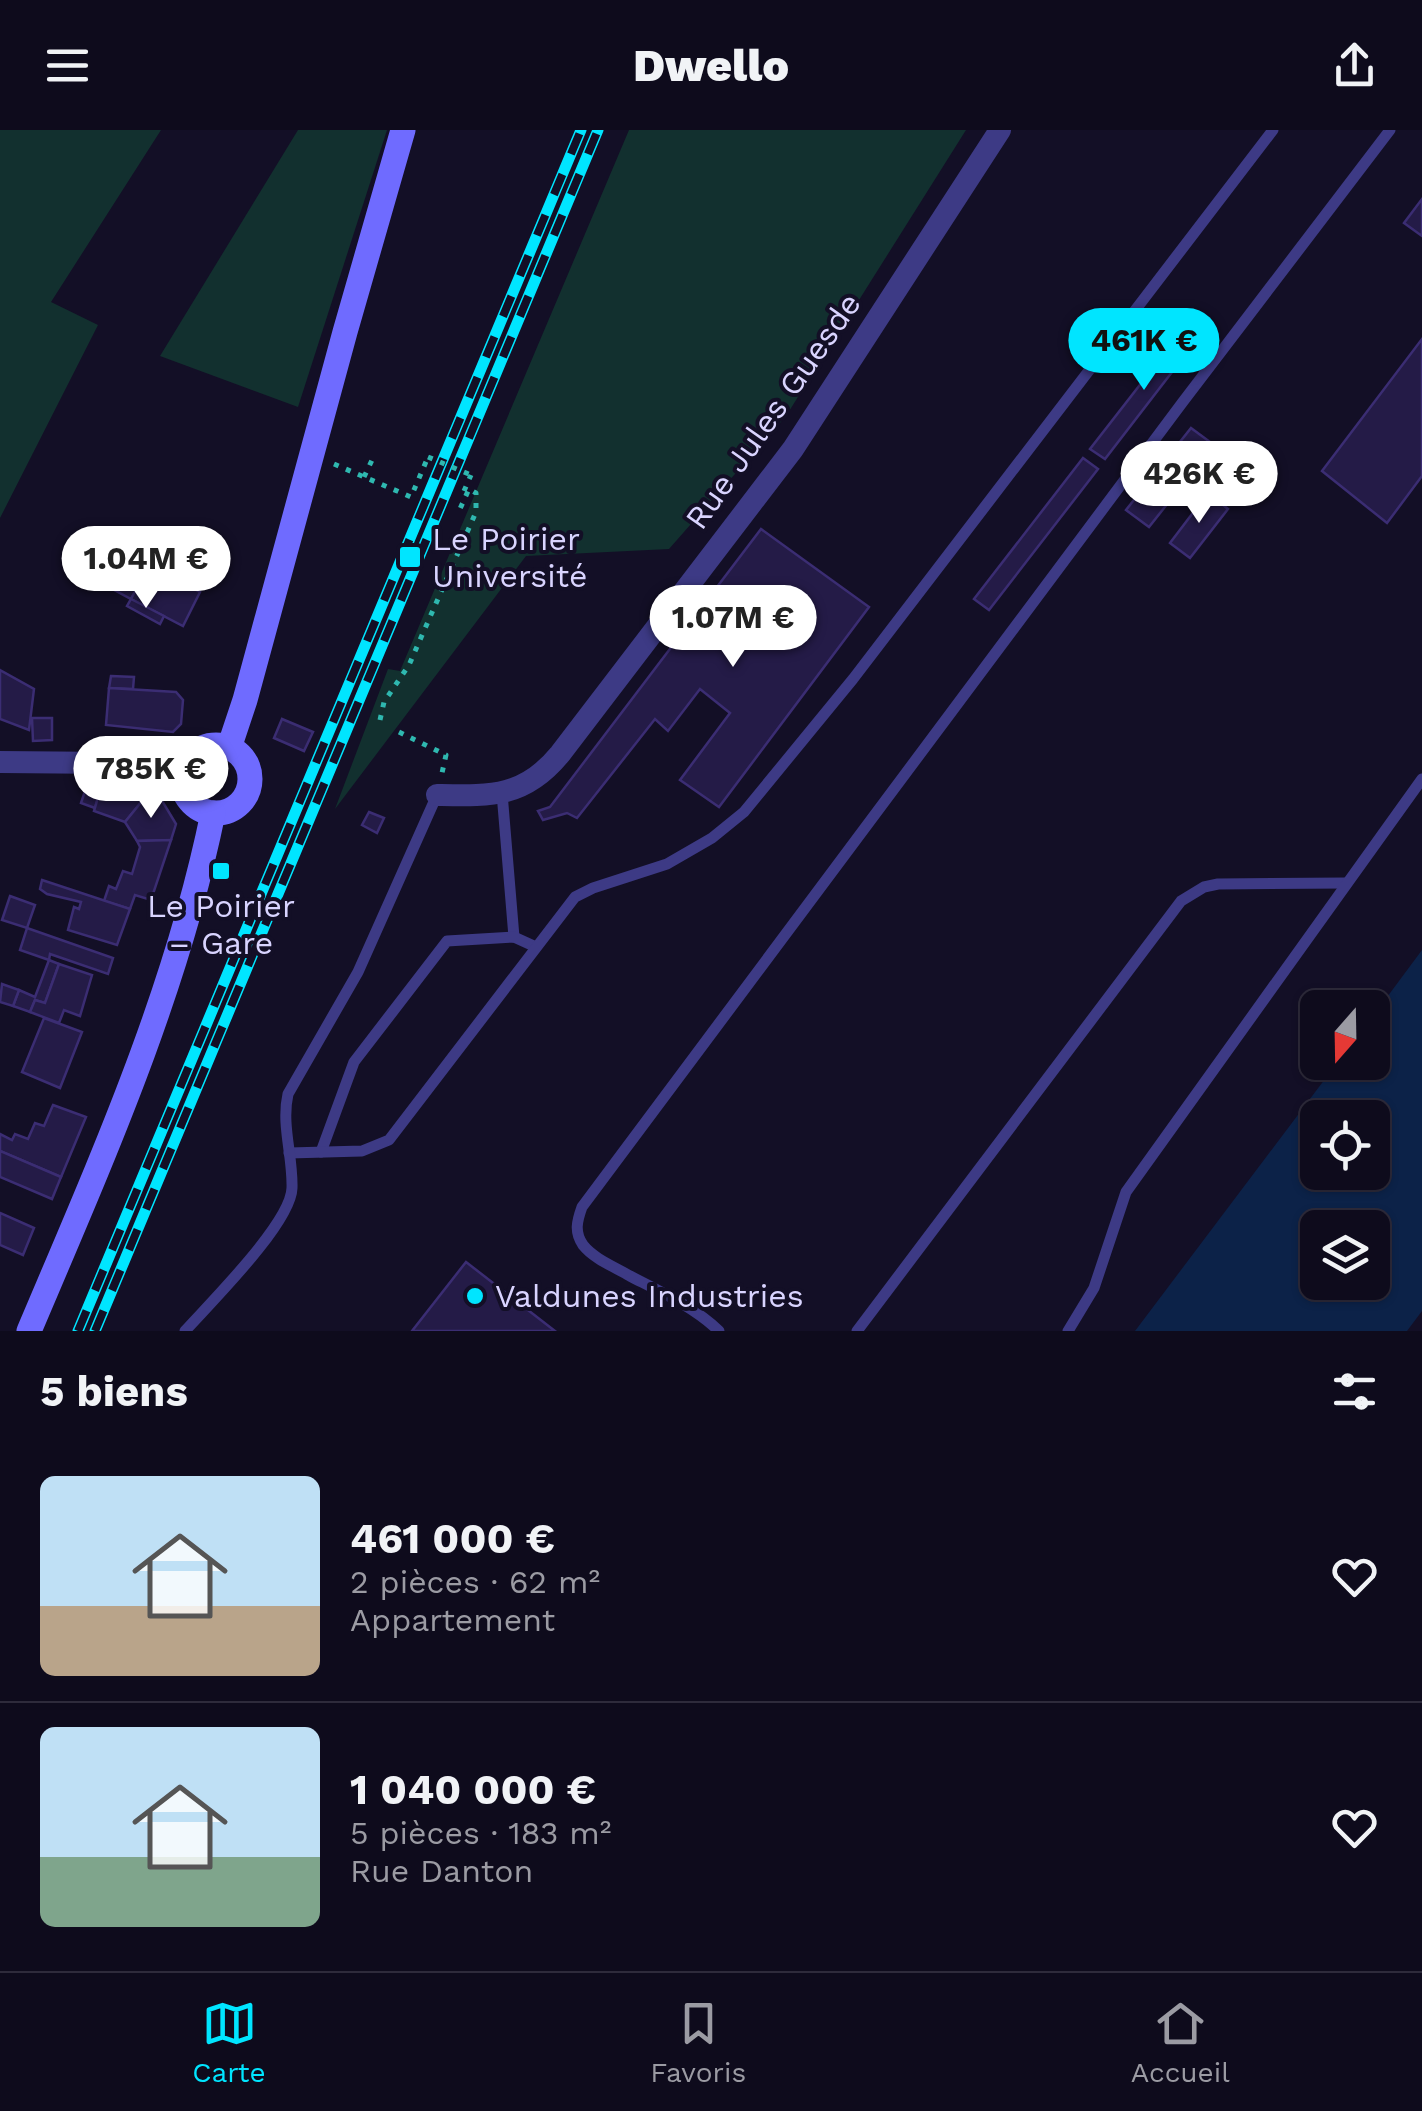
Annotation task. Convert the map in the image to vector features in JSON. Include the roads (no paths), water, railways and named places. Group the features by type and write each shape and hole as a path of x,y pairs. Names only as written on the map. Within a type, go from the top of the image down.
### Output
{"street":[{"path":"229,748 246,700 403,130"},
{"name":"Rue Jules Guesde","path":"437,795 502,793 527,784 552,764 823,406 1000,130"},
{"path":"214,745 229,748 248,766 249,787 238,805 228,810 213,813 198,808 187,796 183,771 190,757 214,745"},
{"path":"0,762 114,762 183,771"},
{"path":"30,1331 143,1059 199,877 213,813"}],"lane":[{"path":"289,1153 362,1151 381,1145 396,1134 575,897 666,864 712,838 744,812 864,664 1273,130"},
{"path":"719,1331 696,1312 584,1246 576,1222 582,1207 1390,130"},
{"path":"1068,1331 1094,1288 1126,1192 1422,780"},
{"path":"502,793 514,937"},
{"path":"185,1331 272,1232 288,1208 292,1186 285,1117 288,1094 358,972 437,795"},
{"path":"858,1331 1181,900 1218,884 1346,883"},
{"path":"320,1152 354,1062 447,941 514,937 536,947"}],"water":[{"path":"1422,950 1422,1311 1407,1331 1135,1331 1300,1112 1300,1190 1390,1190 1390,1100 1309,1100 1324,1080 1390,1080 1390,993"}],"railway":[{"path":"78,1331 581,130"},
{"path":"95,1331 598,130"}],"place":[{"name":"Le Poirier Université","path":"410,557"},
{"name":"Le Poirier – Gare","path":"221,871"},
{"name":"Valdunes Industries","path":"475,1296"}]}
